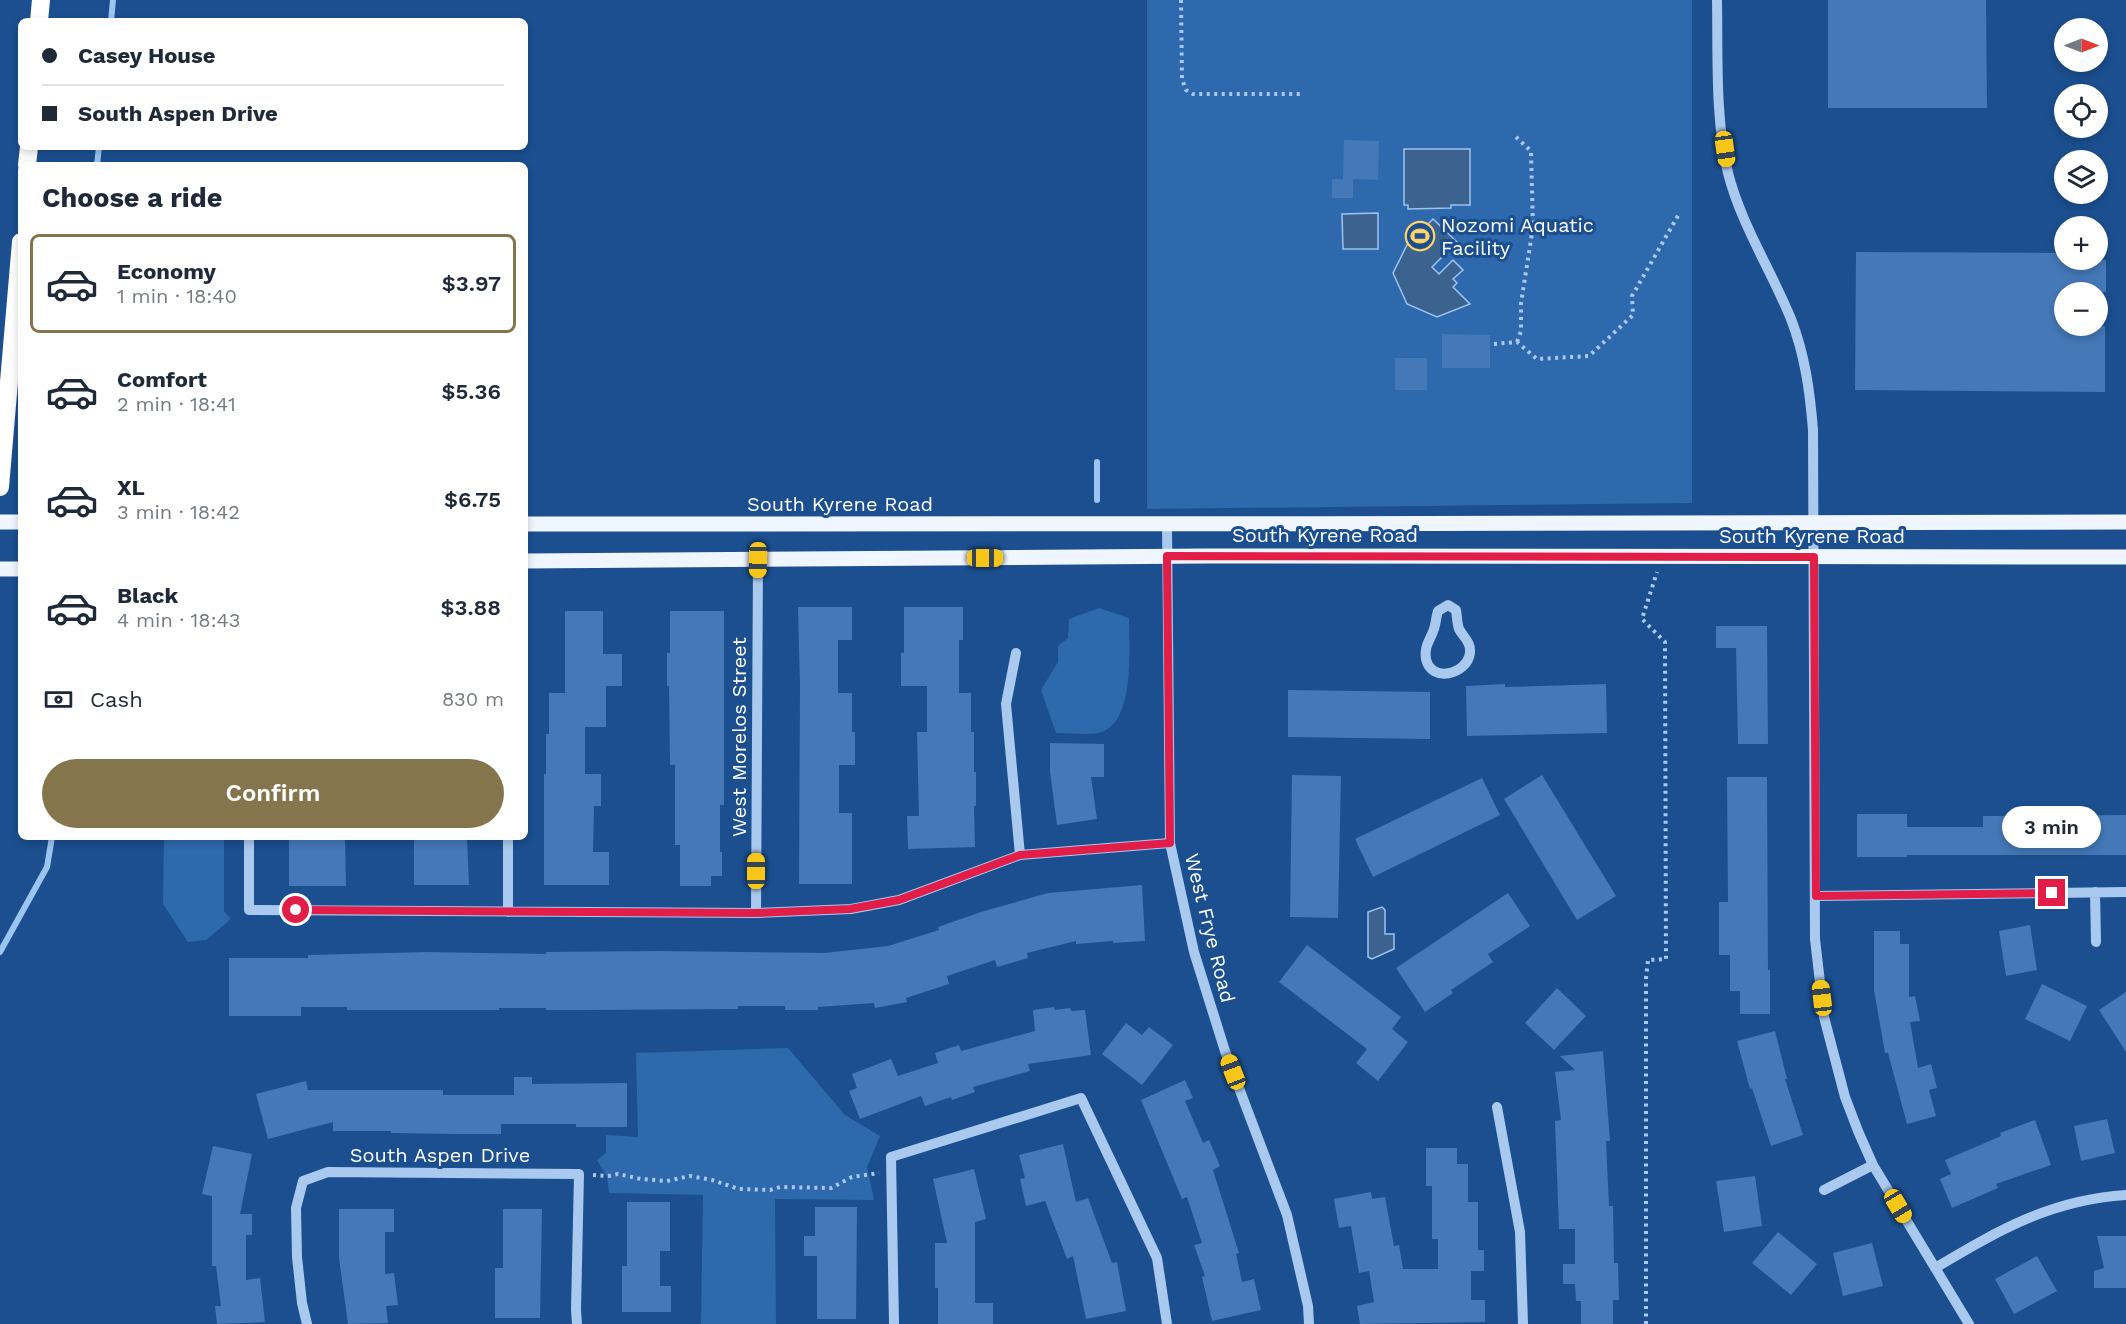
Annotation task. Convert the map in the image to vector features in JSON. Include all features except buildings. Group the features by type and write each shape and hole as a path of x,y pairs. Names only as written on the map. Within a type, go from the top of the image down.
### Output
{"highway":[{"path":"39,18 41,0"},
{"path":"0,487 18,277"}],"main road":[{"path":"0,522 18,522"},
{"name":"South Kyrene Road","path":"528,524 2126,522"},
{"name":"South Kyrene Road","path":"528,561 1167,556 2126,557"},
{"path":"0,569 18,569"}],"street":[{"path":"1717,0 1718,96 1728,172 1740,210 1791,320 1800,345 1809,386 1813,430 1815,939 1824,1017 1845,1097 1873,1165 1969,1324"},
{"name":"West Frye Road","path":"1167,525 1170,843 1194,952 1225,1051 1287,1215 1308,1306 1309,1324"},
{"name":"West Morelos Street","path":"756,913 758,560"},
{"path":"1448,605 1456,610 1459,628 1468,640 1470,655 1466,663 1455,673 1447,674 1433,670 1426,662 1426,643 1434,631 1438,611 1448,605"},
{"path":"1016,653 1006,704 1020,855"},
{"path":"249,840 249,910 756,913 850,909 899,900 1020,855 1170,843"},
{"path":"508,840 508,912"},
{"path":"2096,892 2096,942"},
{"path":"1816,896 2126,892"},
{"path":"894,1324 891,1158 1081,1098 1157,1258 1167,1324"},
{"path":"1497,1107 1520,1232 1523,1324"},
{"path":"1824,1190 1873,1165"},
{"name":"South Aspen Drive","path":"307,1324 302,1303 297,1248 296,1208 303,1181 328,1172 579,1174"},
{"path":"577,1324 579,1174"},
{"path":"1935,1268 1991,1235 2045,1210 2108,1196 2126,1195"}],"path":[{"path":"1181,0 1182,79 1186,90 1193,94 1300,94"},
{"path":"1516,137 1531,151 1533,227 1521,303 1521,331 1517,342"},
{"path":"1494,344 1517,342 1537,359 1589,356 1633,315 1632,296 1679,214"},
{"path":"1646,1324 1646,978 1648,960 1666,959 1665,642 1642,619 1657,577 1657,557"},
{"path":"579,1174 608,1176 618,1174 667,1181 690,1176 739,1189 770,1190 780,1187 831,1188 852,1177 892,1171"}],"shaded area":[{"path":"1147,0 1692,0 1692,503 1147,509"},
{"path":"1404,149 1470,149 1470,205 1408,209 1408,205 1404,205"},
{"path":"1378,213 1378,249 1343,249 1342,214"},
{"path":"1433,219 1457,242 1432,267 1439,274 1453,260 1463,270 1453,279 1457,283 1453,287 1470,304 1437,317 1407,304 1393,273 1407,245"},
{"path":"1099,608 1129,618 1129,665 1125,701 1119,716 1110,727 1098,733 1056,733 1041,690 1058,662 1058,646 1068,638 1069,619"},
{"path":"164,840 224,840 224,911 231,919 206,940 188,942 163,904"},
{"path":"1382,907 1385,910 1385,934 1394,934 1394,949 1372,959 1368,957 1368,912"},
{"path":"788,1048 845,1115 880,1136 867,1167 874,1200 775,1199 776,1324 701,1324 703,1195 609,1193 607,1177 597,1160 606,1153 606,1135 638,1137 636,1053"}],"waterway":[{"path":"111,18 113,0"},
{"path":"97,162 99,150"},
{"path":"1097,462 1097,500"},
{"path":"0,952 47,867 52,840"}],"place":[{"name":"Nozomi Aquatic Facility","path":"1420,236"}],"route":[{"path":"296,910 756,913 850,909 899,900 1020,855 1170,843 1167,556 1814,557 1816,896 2052,893"}]}
